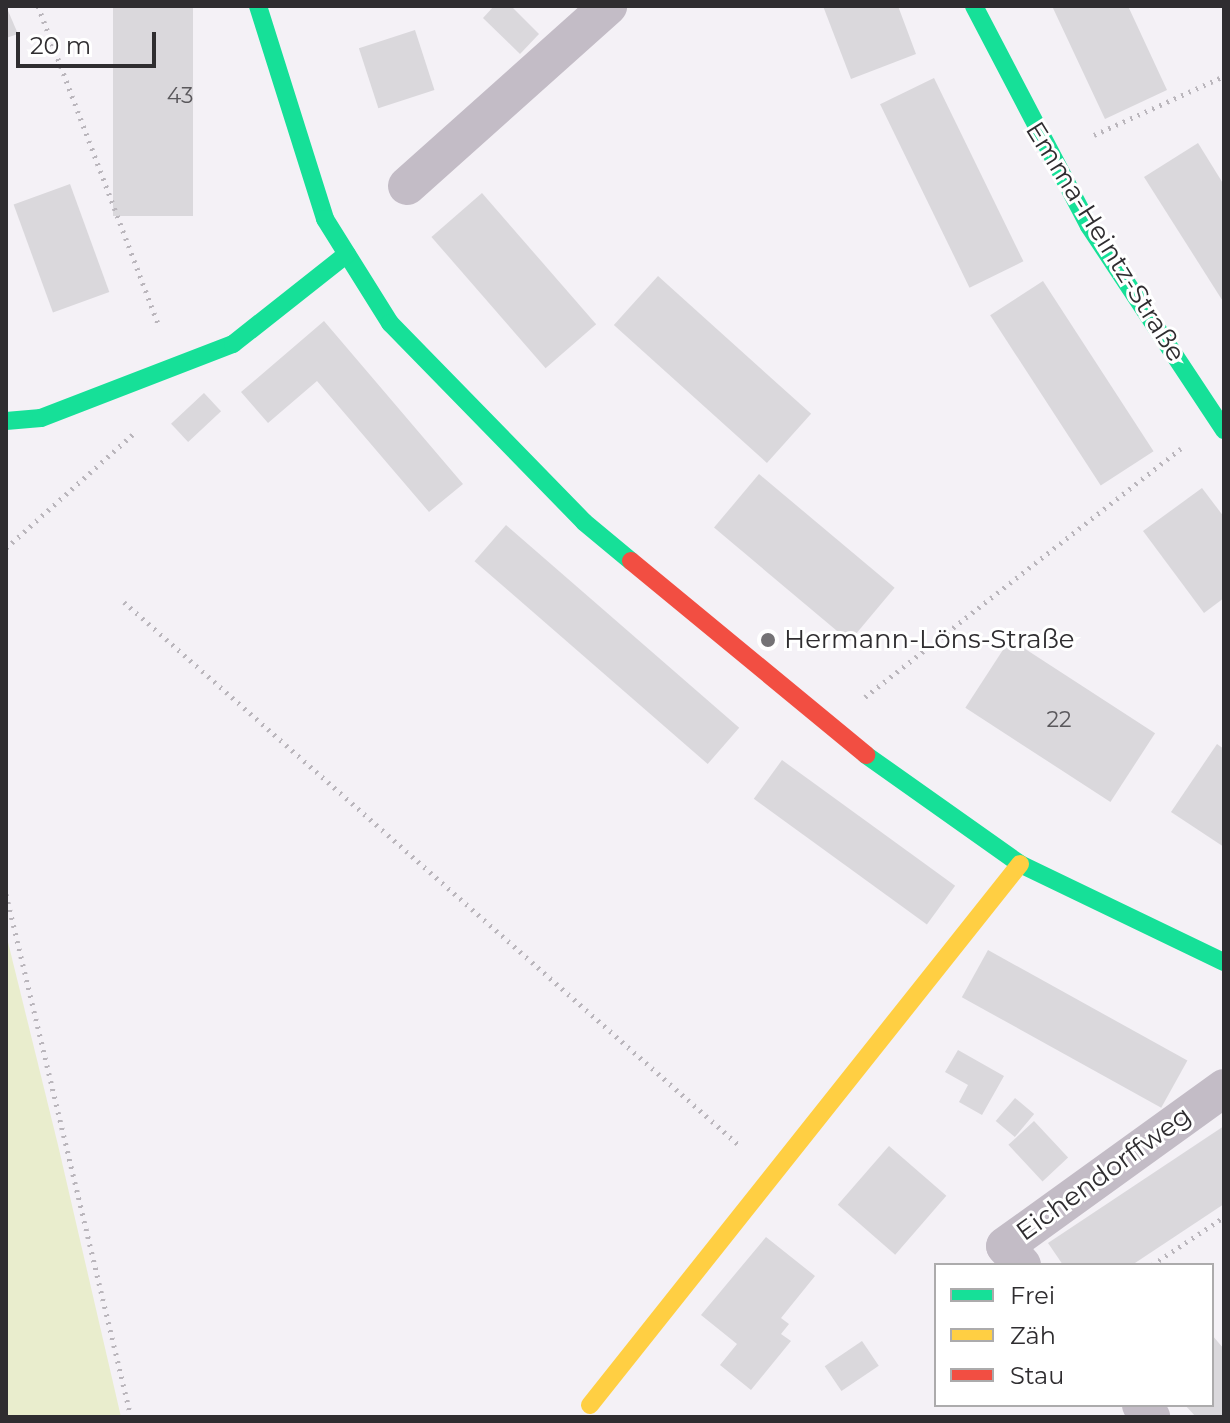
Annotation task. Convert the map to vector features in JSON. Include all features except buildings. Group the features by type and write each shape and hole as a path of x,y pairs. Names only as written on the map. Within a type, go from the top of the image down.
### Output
{"street":[{"path":"258,6 320,205 390,323 584,522 900,783 1020,864 1224,962"},
{"path":"407,186 608,6"},
{"name":"Emma-Heintz-Straße","path":"974,6 1050,156 1220,425"},
{"path":"6,421 41,418 173,362 233,344 347,254"},
{"path":"590,1405 1020,864"},
{"name":"Eichendorffweg","path":"1020,1263 1005,1246 1224,1088"}],"path":[{"path":"38,6 173,362"},
{"path":"1050,156 1224,76"},
{"path":"6,548 142,425"},
{"path":"855,705 1220,425"},
{"path":"124,602 773,1174"},
{"path":"6,894 131,1417"},
{"path":"1155,1263 1224,1217"}],"green space":[{"path":"6,934 58,1145 121,1417 6,1417"}],"traffic: fast":[{"path":"258,6 325,219 390,323 584,522 631,561"},
{"path":"974,6 1089,226 1224,430"},
{"path":"6,421 41,418 233,344 347,254"},
{"path":"866,755 1020,864 1224,962"}],"traffic: slow":[{"path":"590,1405 1020,864"}],"traffic: jam":[{"path":"631,561 866,755"}],"place":[{"name":"Hermann-Löns-Straße","path":"768,640"}]}
